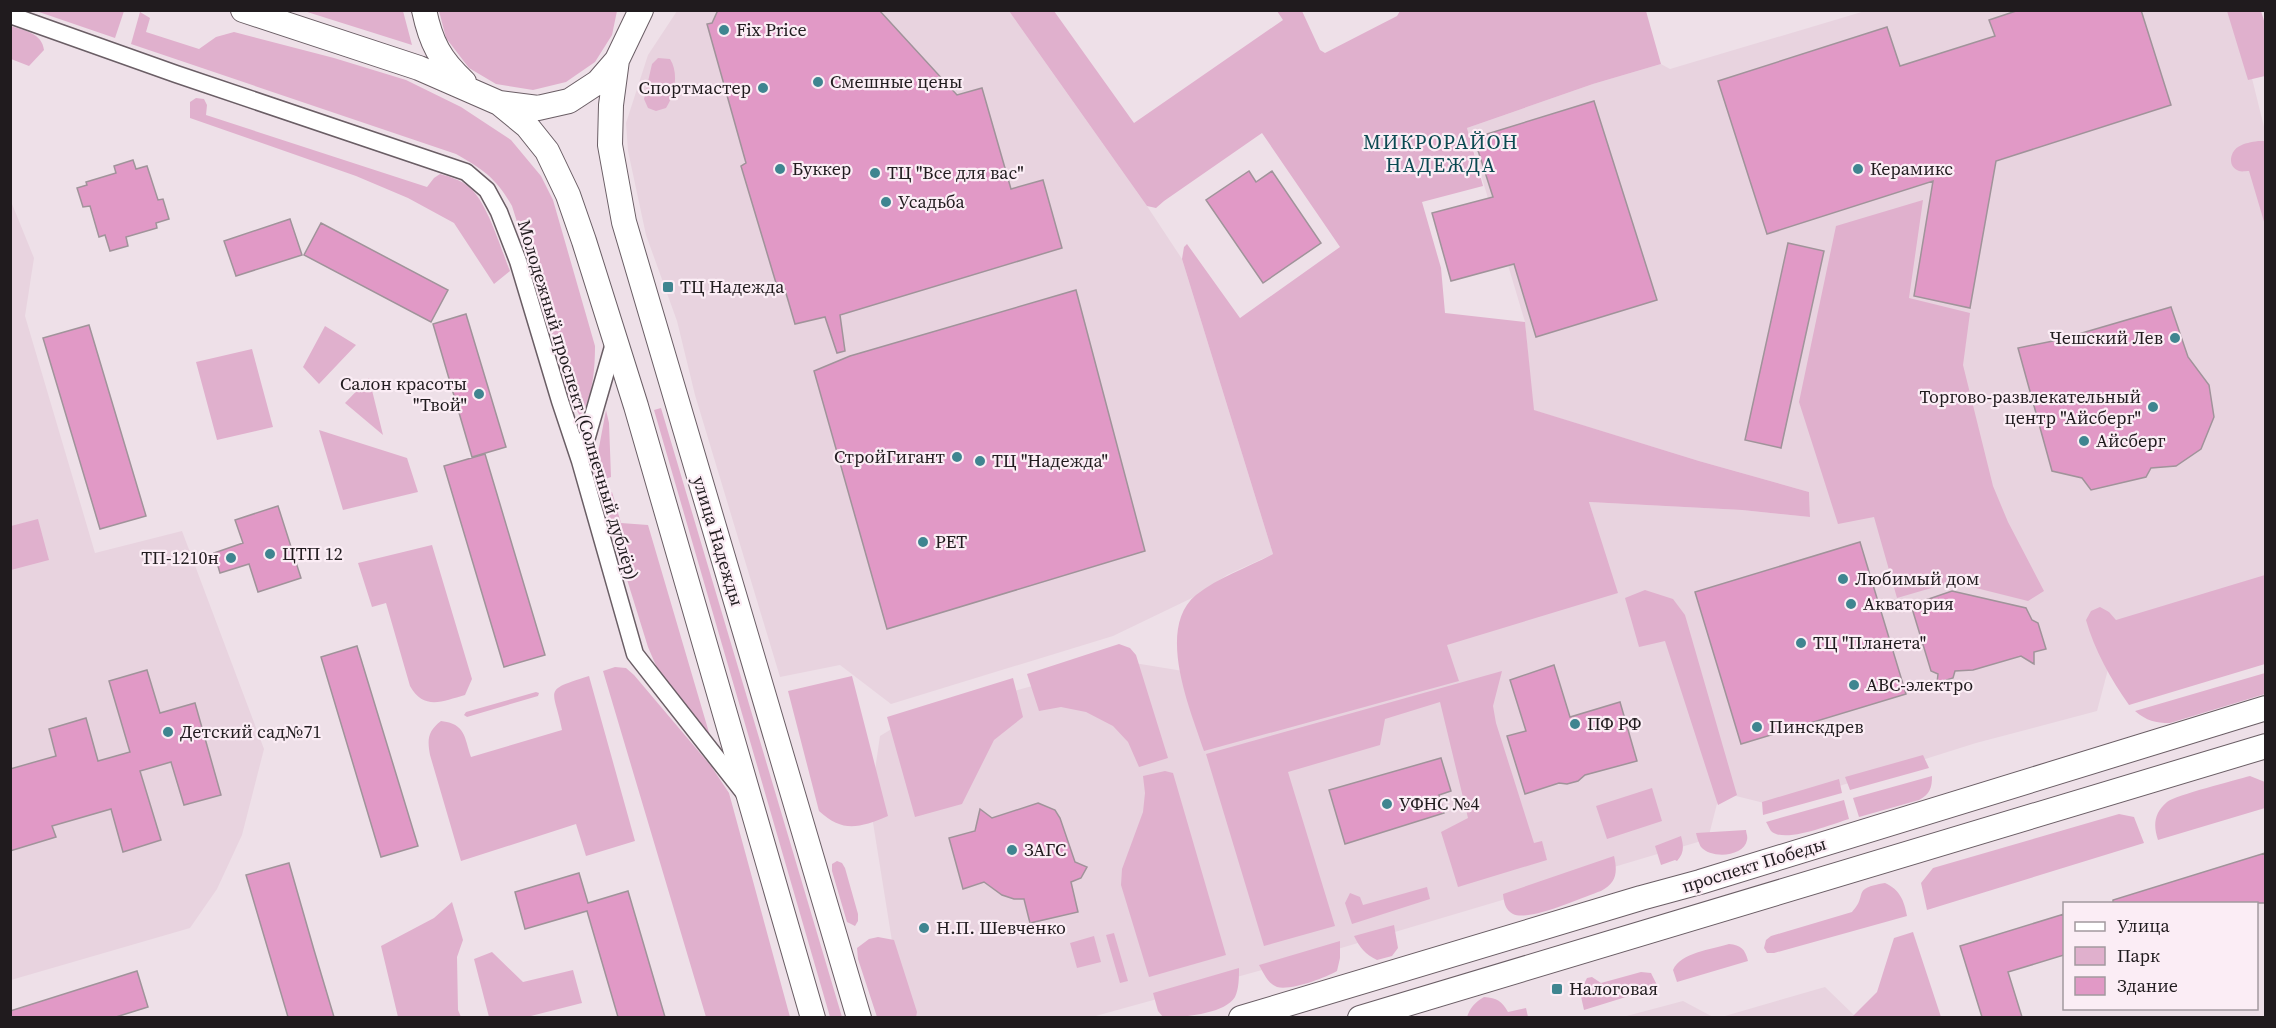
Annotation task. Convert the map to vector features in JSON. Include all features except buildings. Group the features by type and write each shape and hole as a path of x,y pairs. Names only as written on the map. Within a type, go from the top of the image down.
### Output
{"main road":[{"path":"243,10 419,68 470,88 499,103 527,126 547,151 572,204 615,339 813,1017"},
{"path":"424,10 428,31 445,64 470,88"},
{"path":"499,103 538,108 569,101 598,82 617,60 636,17"},
{"name":"улица Надежды","path":"617,60 611,105 610,145 624,222 859,1017"},
{"name":"проспект Победы","path":"1241,1017 1700,882 2265,708"},
{"name":"проспект Победы","path":"1360,1017 2265,746"}],"street":[{"name":"Молодежный проспект (Солнечный дублёр)","path":"10,15 466,172 487,190 499,212 518,261 580,461 635,654 752,803"},
{"path":"580,461 615,339"}],"shaded area":[{"path":"677,11 1009,11 1182,259 1273,554 1227,575 1194,597 1113,636 891,704 840,665 780,677 695,395 677,321 646,235 628,151 626,123 648,55"},
{"path":"1865,11 2233,11 2241,34 2266,135 2265,583 2119,628 2097,711 1976,743 1776,806 1720,792 1708,839 1331,951 1092,1017 908,1018 904,1016 870,804 880,736 903,722 1122,661 1250,682 1611,575 1589,502 1742,510 1810,517 1809,492 1533,410 1525,322 1467,128 1593,84 1661,64 1670,69"},
{"path":"10,199 34,258 25,316 95,553 182,531 264,749 242,835 217,889 190,928 11,980"},
{"path":"1825,987 1857,1018 1718,1018"},
{"path":"1683,1001 1713,1017 1619,1018"}],"green space":[{"path":"439,10 617,11 612,35 595,62 566,82 533,90 496,84 469,68 446,38"},
{"path":"36,11 124,11 115,38"},
{"path":"304,11 403,11 412,45"},
{"path":"1009,11 1054,11 1134,123 1283,20 1277,11 1302,11 1320,50 1325,53 1397,16 1400,11 1646,11 1661,64 1593,84 1467,128 1483,186 1422,202 1441,268 1445,313 1525,322 1534,410 1809,492 1810,517 1742,510 1589,502 1618,593 1447,645 1459,681 1204,751 1180,671 1177,649 1178,628 1184,610 1196,595 1205,589 1273,554 1182,259 1184,247 1187,244 1240,318 1340,247 1262,133 1156,208 1147,206"},
{"path":"2227,11 2261,11 2265,24 2265,76 2248,80"},
{"path":"140,12 150,18 146,32 199,49 216,37 234,32 334,58 406,80 461,107 511,140 541,176 553,200 595,346 594,373 590,392 580,416 512,206 500,188 488,176 456,154 131,44"},
{"path":"11,26 36,36 43,44 44,50 29,66 11,59"},
{"path":"658,58 670,59 675,77 674,90 666,108 656,111 648,108 644,99 652,64"},
{"path":"196,98 204,99 207,105 206,115 427,187 440,174 459,181 470,188 482,204 510,271 494,284 454,223 408,198 356,176 190,118 190,102"},
{"path":"2265,141 2265,225 2249,171 2235,169 2231,163 2233,152 2238,147"},
{"path":"1923,200 1909,298 1970,313 1963,365 1993,486 2008,522 2044,591 2028,601 1952,582 1897,598 1874,517 1838,524 1799,402 1836,226"},
{"path":"325,326 356,345 319,384 303,367"},
{"path":"252,349 273,427 217,440 196,362"},
{"path":"369,378 383,435 345,403"},
{"path":"661,408 842,1017 830,1017 654,410"},
{"path":"606,410 609,423 611,477 597,482 594,474"},
{"path":"319,430 407,458 418,492 343,510"},
{"path":"612,492 621,523 648,525 710,736 657,668 648,647 601,496"},
{"path":"38,519 49,560 11,570 11,526"},
{"path":"432,545 472,679 465,695 434,702 421,699 410,686 386,603 372,607 358,563"},
{"path":"2265,575 2265,664 2129,705 2098,653 2086,620 2091,611 2100,607 2116,620"},
{"path":"1645,590 1673,599 1685,615 1737,795 1718,805 1665,641 1639,647 1625,598"},
{"path":"1119,644 1130,648 1136,655 1168,758 1139,767 1128,742 1113,726 1086,712 1061,707 1039,711 1027,674"},
{"path":"615,667 626,668 634,675 711,766 729,793 790,1017 706,1017 603,671"},
{"path":"1502,671 1493,706 1496,723 1534,843 1542,841 1547,860 1458,887 1441,832 1468,818 1440,702 1385,719 1380,745 1288,772 1335,926 1264,946 1206,754"},
{"path":"2265,673 2265,694 2170,723 2151,721 2135,711"},
{"path":"589,676 635,841 586,856 576,824 461,861 430,755 429,740 433,728 441,721 460,728 471,757 562,730 554,693 563,685"},
{"path":"852,676 888,816 852,826 836,823 819,811 788,691"},
{"path":"1013,678 1023,717 994,740 962,804 915,817 887,717"},
{"path":"539,693 538,696 467,717 464,715 466,712"},
{"path":"1923,755 1929,768 1850,790 1845,777"},
{"path":"1165,771 1173,773 1226,955 1149,977 1121,885 1122,869 1143,812 1145,793 1143,776"},
{"path":"1932,776 1930,790 1919,800 1859,817 1853,798"},
{"path":"2250,776 2265,782 2265,808 2158,840 2155,829 2157,815 2167,802"},
{"path":"1839,779 1842,793 1763,815 1762,802"},
{"path":"1652,788 1662,821 1607,839 1596,806"},
{"path":"1844,800 1849,819 1808,832 1777,834 1771,831 1766,822"},
{"path":"2119,814 2134,817 2144,843 1927,910 1921,883 1933,868"},
{"path":"1746,830 1745,846 1734,853 1719,855 1706,851 1700,846 1696,833"},
{"path":"1681,836 1683,850 1677,861 1661,865 1655,846"},
{"path":"1614,856 1615,877 1610,885 1601,891 1531,915 1513,914 1505,906 1503,894"},
{"path":"837,861 845,868 858,914 855,926 847,922 832,871 832,864"},
{"path":"1885,883 1901,896 1907,916 1774,953 1767,953 1764,948 1766,940 1771,936 1852,912 1864,890"},
{"path":"1427,887 1430,899 1352,924 1345,903 1350,893 1360,897 1363,905"},
{"path":"452,902 463,940 457,957 458,1010 461,1017 398,1017 381,946 434,918"},
{"path":"1394,925 1398,948 1392,956 1377,960 1363,950 1354,936"},
{"path":"1913,932 1941,1017 1852,1017 1877,992 1894,938"},
{"path":"1114,933 1128,981 1120,983 1106,935"},
{"path":"1094,936 1101,962 1077,968 1070,943"},
{"path":"878,937 894,940 917,1012 916,1017 877,1017 858,959 857,948 869,939"},
{"path":"1340,941 1337,971 1307,983 1277,987 1268,981 1259,965"},
{"path":"1729,944 1742,948 1748,961 1677,982 1673,970 1683,959 1697,952"},
{"path":"492,952 523,982 573,970 582,1003 527,1017 489,1017 474,959"},
{"path":"1239,968 1238,987 1230,1003 1213,1011 1180,1017 1163,1017 1158,1011 1153,993"},
{"path":"1641,972 1651,973 1658,987 1584,1010 1580,992 1587,978 1592,977 1601,983"},
{"path":"1484,997 1499,1001 1508,1012 1526,1008 1528,1017 1467,1017 1473,1006"}],"place":[{"name":"Fix Price","path":"724,30"},
{"name":"Смешные цены","path":"818,82"},
{"name":"Спортмастер","path":"763,88"},
{"name":"Буккер","path":"780,169"},
{"name":"Керамикс","path":"1858,169"},
{"name":"ТЦ \"Все для вас\"","path":"875,173"},
{"name":"Усадьба","path":"886,202"},
{"name":"ТЦ Надежда","path":"668,287"},
{"name":"Чешский Лев","path":"2175,338"},
{"name":"Салон красоты \"Твой\"","path":"479,394"},
{"name":"Торгово-развлекательный центр \"Айсберг\"","path":"2153,407"},
{"name":"Айсберг","path":"2084,441"},
{"name":"СтройГигант","path":"957,457"},
{"name":"ТЦ \"Надежда\"","path":"980,461"},
{"name":"РЕТ","path":"923,542"},
{"name":"ЦТП 12","path":"270,554"},
{"name":"ТП-1210н","path":"231,558"},
{"name":"Любимый дом","path":"1843,579"},
{"name":"Акватория","path":"1851,604"},
{"name":"ТЦ \"Планета\"","path":"1801,643"},
{"name":"АВС-электро","path":"1854,685"},
{"name":"ПФ РФ","path":"1575,724"},
{"name":"Пинскдрев","path":"1757,727"},
{"name":"Детский сад№71","path":"168,732"},
{"name":"УФНС №4","path":"1387,804"},
{"name":"ЗАГС","path":"1012,850"},
{"name":"Н.П. Шевченко","path":"924,928"},
{"name":"Налоговая","path":"1557,989"}],"district":[{"name":"МИКРОРАЙОН НАДЕЖДА","path":"1441,154"}]}
